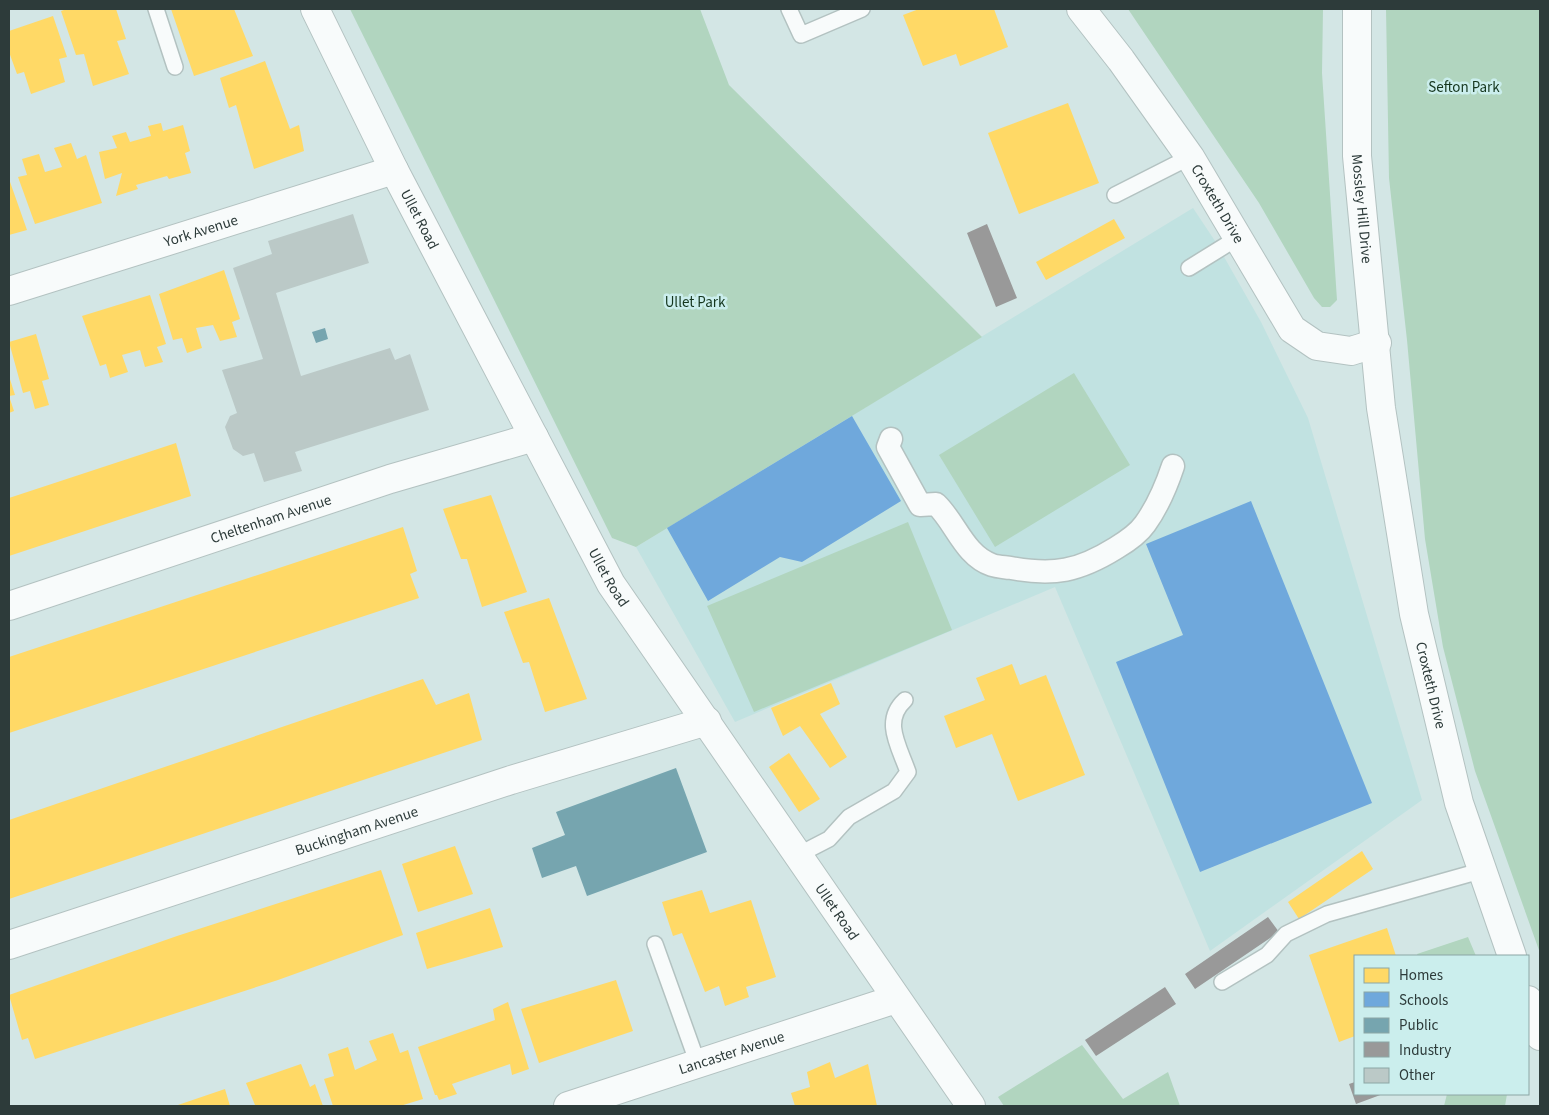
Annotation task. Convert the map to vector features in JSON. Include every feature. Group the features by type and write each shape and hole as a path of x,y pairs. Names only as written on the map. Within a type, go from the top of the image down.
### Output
{"street":[{"name":"Ullet Road","path":"315,9 394,170 611,584 971,1106"},
{"name":"Croxteth Drive","path":"1081,9 1121,60 1190,157 1209,191 1240,237 1292,328 1317,346 1351,351 1377,343"},
{"name":"Mossley Hill Drive","path":"1357,9 1357,156 1377,343 1381,408"},
{"name":"York Avenue","path":"9,292 394,170"},
{"name":"Croxteth Drive","path":"1381,408 1414,614 1459,803 1480,871 1512,955"},
{"name":"Cheltenham Avenue","path":"9,606 390,479 534,437"},
{"path":"891,439 888,446 920,505 936,504 960,539 973,553 992,565 1042,573 1079,568 1126,542 1144,526 1162,497 1173,466"},
{"name":"Buckingham Avenue","path":"9,945 511,780 707,721"},
{"name":"Lancaster Avenue","path":"568,1106 896,999"},
{"path":"1529,1003 1540,1036"}],"lane":[{"path":"156,9 175,67"},
{"path":"789,9 801,35 862,9"},
{"path":"1115,195 1190,157"},
{"path":"1188,268 1240,237"},
{"path":"798,855 829,839 849,817 894,791 908,772 892,727 895,709 905,700"},
{"path":"1222,982 1267,955 1286,934 1327,914 1480,871"},
{"path":"654,944 698,1064"}],"shaded area":[{"path":"1193,208 1215,241 1261,322 1308,418 1422,800 1210,951 1055,587 735,722 636,547"}],"green space":[{"name":"Ullet Park","path":"350,9 700,9 729,85 982,337 636,547 612,538"},
{"path":"1128,9 1323,9 1322,73 1337,300 1330,307 1322,307 1314,298 1259,203"},
{"name":"Sefton Park","path":"1386,9 1540,9 1540,953 1475,771 1443,647 1425,539 1407,340 1389,178"},
{"path":"1074,373 1130,465 995,547 939,455"},
{"path":"908,522 952,630 754,712 707,606"},
{"path":"1468,937 1476,955 1418,955"},
{"path":"1082,1045 1123,1099 1168,1072 1180,1106 1004,1106 998,1097"},
{"path":"1447,1095 1507,1095 1505,1106 1444,1106"}],"building: Homes":[{"path":"67,9 116,9 126,39 117,41 129,74 93,86 84,54 76,55 61,11"},
{"path":"171,9 234,9 253,56 194,76"},
{"path":"919,9 994,9 1008,47 960,66 956,54 923,66 903,15"},
{"path":"53,16 67,57 59,59 65,82 31,94 24,72 17,74 9,52 9,31"},
{"path":"265,61 290,129 299,125 304,151 254,169 236,105 229,108 220,78"},
{"path":"1068,103 1099,183 1019,214 988,133"},
{"path":"161,123 163,131 183,125 190,151 185,153 191,173 169,179 167,176 136,185 138,189 116,196 122,173 105,179 99,152 117,148 112,136 126,132 130,142 151,136 148,126"},
{"path":"71,143 77,159 86,155 102,203 35,224 18,177 27,175 22,159 39,154 45,172 62,167 54,148"},
{"path":"9,179 27,230 9,235"},
{"path":"1114,219 1125,238 1046,280 1036,262"},
{"path":"224,270 240,319 232,322 237,337 220,341 213,325 196,328 202,348 187,353 182,338 173,340 159,294"},
{"path":"150,295 166,344 157,347 163,362 145,367 140,350 122,355 128,372 110,378 106,364 100,366 82,316"},
{"path":"36,334 49,379 42,381 49,405 35,409 30,391 23,393 9,342"},
{"path":"9,376 15,395 9,396"},
{"path":"9,396 14,411 9,413"},
{"path":"176,443 191,496 9,556 9,498"},
{"path":"491,495 527,592 482,607 467,559 461,559 443,509"},
{"path":"403,527 417,571 410,574 419,598 9,733 9,657"},
{"path":"549,598 587,699 545,712 529,662 523,663 504,612"},
{"path":"1012,664 1020,685 1046,675 1085,775 1018,801 992,734 956,748 944,716 985,700 976,678"},
{"path":"423,679 436,705 469,693 482,740 9,899 9,820"},
{"path":"831,683 840,704 820,714 847,757 830,768 800,726 783,736 771,708"},
{"path":"789,753 820,799 799,812 769,767"},
{"path":"455,846 473,894 418,912 402,864"},
{"path":"1362,851 1373,869 1299,919 1288,902"},
{"path":"381,870 403,935 278,980 35,1059 28,1038 22,1040 9,995 177,936"},
{"path":"702,890 710,913 751,900 776,977 746,987 749,997 725,1006 719,986 705,992 682,933 673,936 662,902"},
{"path":"490,908 503,947 427,969 416,933"},
{"path":"1387,928 1396,955 1354,955 1354,1036 1339,1042 1309,955"},
{"path":"616,980 633,1031 539,1063 521,1009"},
{"path":"508,1002 529,1069 512,1075 510,1064 452,1084 457,1094 439,1100 437,1095 435,1095 418,1047 495,1020 493,1009"},
{"path":"393,1033 400,1053 408,1050 423,1099 400,1106 333,1106 324,1079 334,1076 328,1054 348,1047 355,1070 377,1060 369,1041"},
{"path":"830,1062 835,1078 868,1064 877,1106 795,1106 791,1093 810,1087 807,1072"},
{"path":"301,1064 310,1087 315,1084 323,1106 252,1106 255,1105 246,1083"},
{"path":"225,1089 230,1106 175,1106"}],"building: Schools":[{"path":"852,416 901,501 802,562 780,557 708,601 667,528"},
{"path":"1251,501 1372,803 1200,872 1116,662 1183,635 1146,544"}],"building: Public":[{"path":"325,328 328,339 316,343 312,332"},
{"path":"676,768 707,852 587,896 576,866 542,878 532,848 565,835 556,812"}],"building: Industry":[{"path":"987,224 1017,298 996,307 967,233"},
{"path":"1268,917 1279,932 1195,989 1185,974"},
{"path":"1165,987 1176,1004 1096,1056 1085,1040"},
{"path":"1354,1082 1354,1095 1380,1095 1356,1104 1349,1084"}],"building: Other":[{"path":"353,214 369,263 276,293 301,376 390,348 395,360 410,354 429,410 295,452 302,471 264,482 254,453 243,456 233,449 225,427 230,416 237,413 222,370 263,359 233,268 272,254 268,241"}]}
